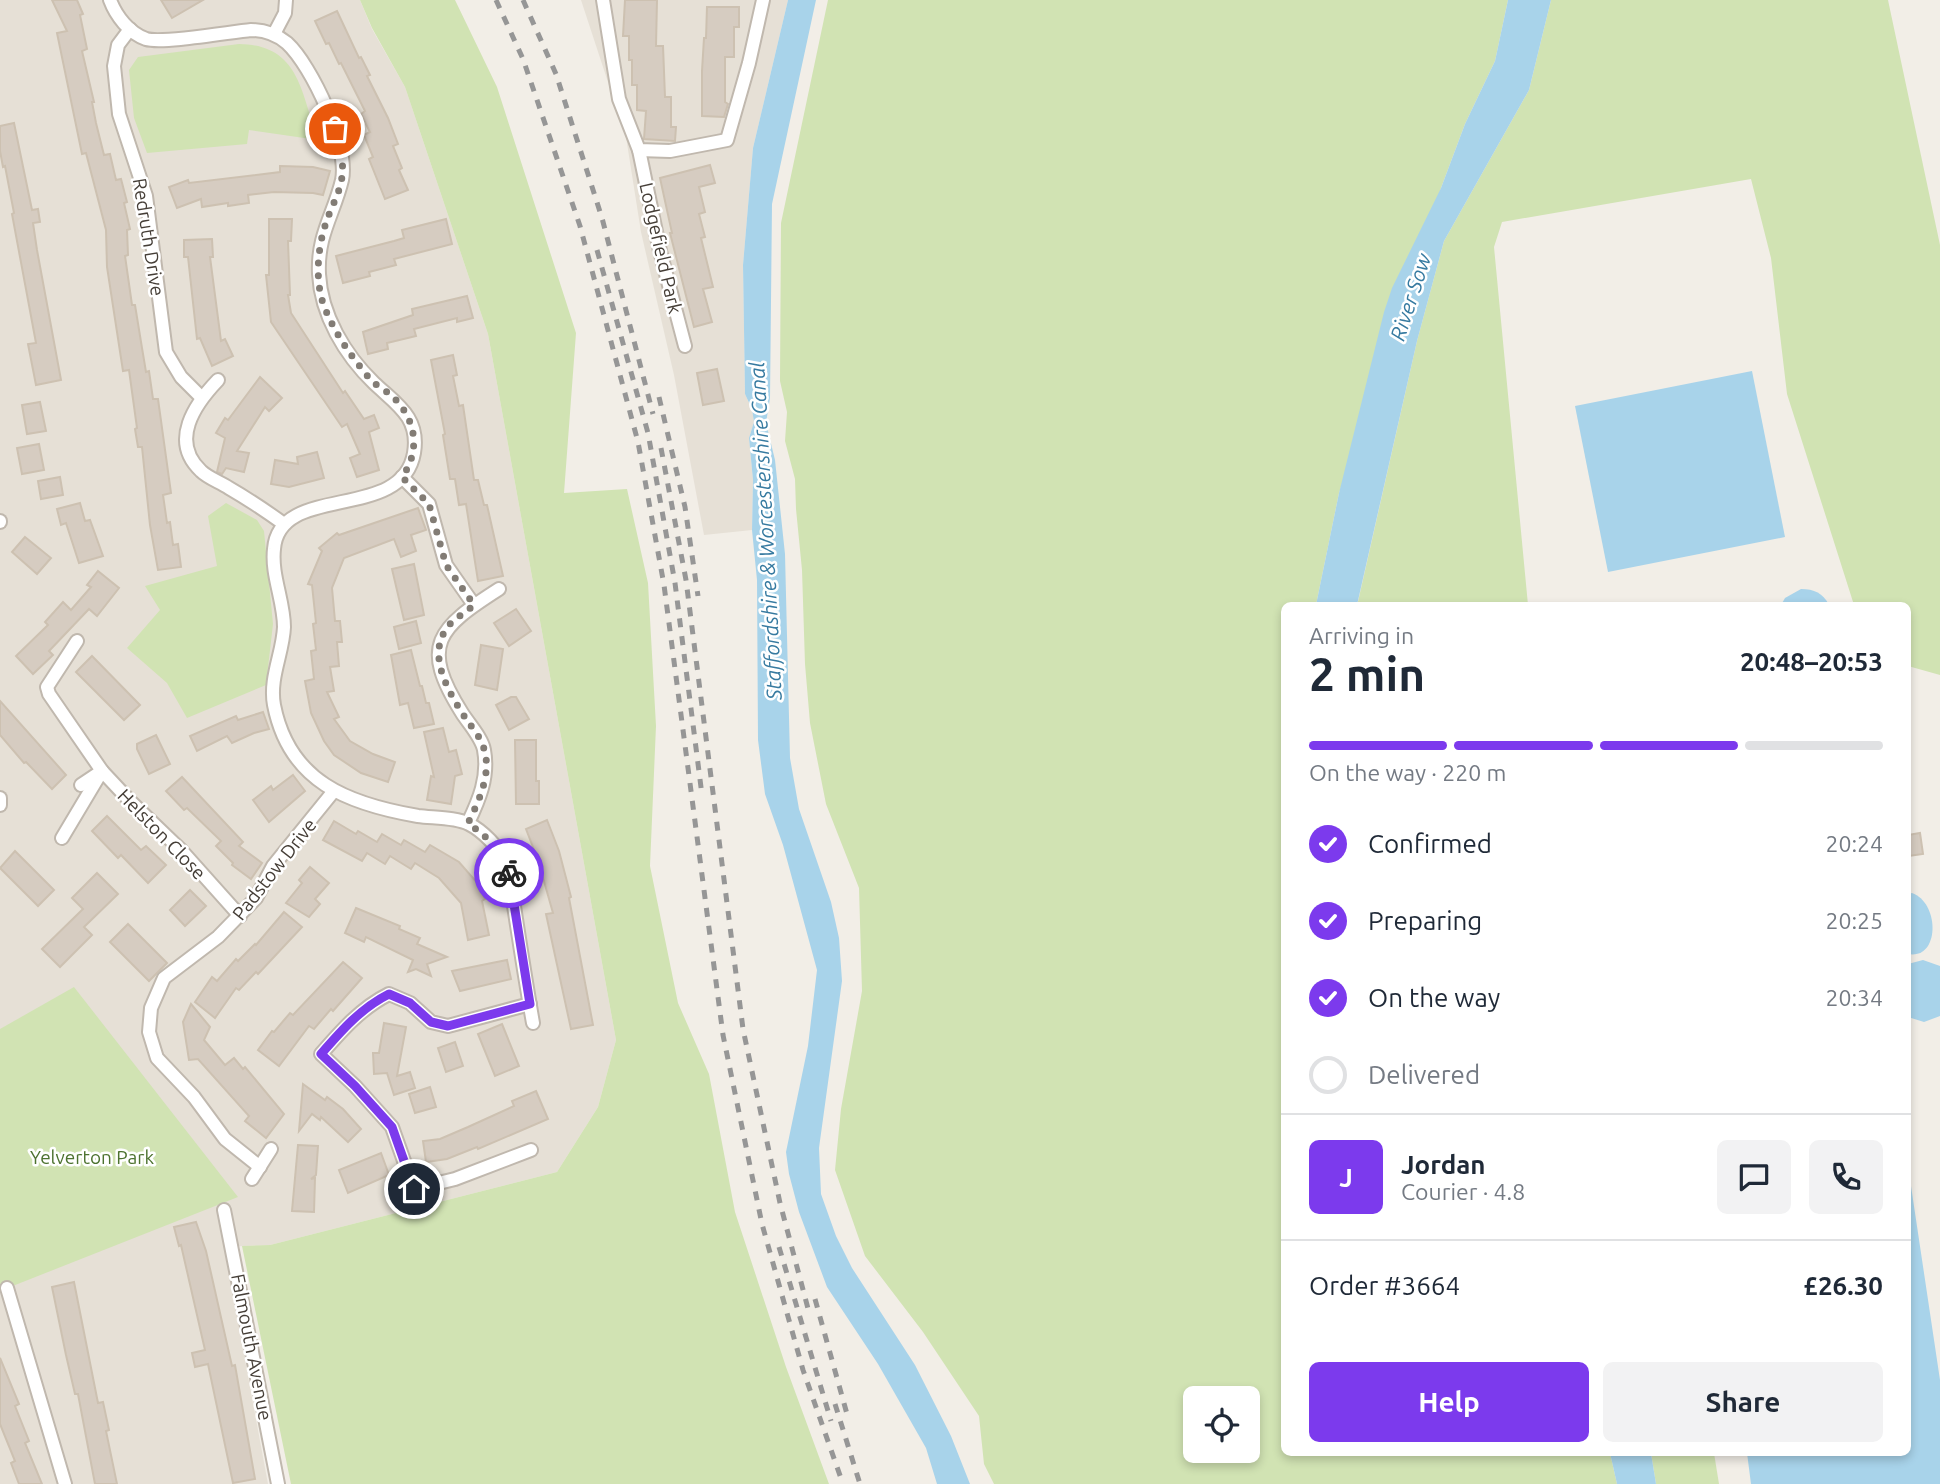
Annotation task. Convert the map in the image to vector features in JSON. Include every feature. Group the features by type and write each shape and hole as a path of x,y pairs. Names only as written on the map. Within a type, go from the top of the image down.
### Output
{"street":[{"path":"110,0 117,17 147,39 163,40 251,30 274,34 301,59 328,111 341,146 342,178 323,231 318,273 323,303 336,335 374,382 395,399 407,416 415,434 414,452 410,466 390,487 373,495 307,510 284,524 277,535 273,550 284,628 274,678 274,702 280,726 293,754 310,774 333,792 373,808 468,823 490,840 507,863 533,1023"},
{"path":"274,34 285,13 286,0"},
{"name":"Lodgefield Park","path":"603,0 620,99 639,150 660,251 685,346"},
{"path":"639,150 670,151 727,140 749,63 763,0"},
{"name":"Redruth Drive","path":"130,29 118,45 114,66 120,114 146,196 166,352 181,377 201,397"},
{"path":"218,380 201,397 191,417 186,433 187,450 201,471 260,506 284,524"},
{"path":"402,477 429,504 446,565 474,605"},
{"path":"468,823 481,795 485,771 484,747 450,694 440,670 438,655 441,639 451,623 499,589"},
{"path":"62,838 102,771 49,694 47,687 77,641"},
{"name":"Helston Close","path":"81,785 102,771 181,850 240,916"},
{"name":"Padstow Drive","path":"260,1167 225,1139 194,1097 157,1058 149,1032 151,1008 164,978 218,937 256,898 273,866 333,792"},
{"path":"0,798 0,805"},
{"path":"421,1209 392,1127 321,1054 347,1025 374,1002 389,994 410,1003 431,1022 448,1026 530,1004"},
{"path":"252,1179 271,1149"},
{"path":"414,1189 455,1179 531,1150"},
{"name":"Falmouth Avenue","path":"224,1210 278,1484"},
{"path":"7,1289 65,1484"}],"shaded area":[{"path":"0,0 360,0 372,29 405,87 488,334 616,1040 598,1107 557,1172 270,1245 224,1247 268,1484 0,1484"},
{"path":"581,0 788,0 753,148 743,265 745,394 754,422 749,438 753,480 752,530 704,535 674,375 641,232 626,137"}],"green space":[{"path":"360,0 455,0 497,87 576,333 564,493 627,489 648,583 656,726 650,866 678,1003 709,1074 735,1212 786,1367 829,1484 291,1484 242,1246 270,1245 557,1172 598,1107 616,1040 488,334 405,87 372,28"},
{"path":"828,0 1508,0 1495,61 1465,124 1441,188 1339,493 1317,602 1281,602 1281,1456 1611,1456 1617,1484 994,1484 984,1464 979,1416 923,1332 865,1256 835,1170 841,1109 862,991 859,888 826,804 810,723 795,479 785,441 787,412 780,381 781,223"},
{"path":"1551,0 1888,0 1940,245 1940,675 1911,667 1911,602 1853,602 1787,394 1771,258 1751,179 1502,222 1494,247 1528,602 1358,602 1417,341 1444,241 1529,90"},
{"path":"239,44 259,46 275,53 286,62 302,89 318,140 249,130 247,144 147,153 134,118 129,70 138,57"},
{"path":"226,503 257,520 264,531 273,624 266,685 187,718 167,683 127,648 160,610 145,586 217,566 208,516"},
{"name":"Yelverton Park","path":"74,987 238,1197 0,1291 0,1029"},
{"path":"1651,1456 1714,1456 1719,1484 1656,1484"}],"water":[{"name":"Staffordshire & Worcestershire Canal","path":"788,0 816,0 772,204 770,398 766,423 775,460 785,554 790,758 799,809 831,902 839,938 842,981 819,1148 821,1194 836,1236 852,1268 915,1365 951,1436 970,1484 937,1484 926,1448 878,1364 827,1287 799,1212 786,1152 808,1046 817,970 783,845 765,794 758,740 757,580 752,530 753,480 749,438 754,422 745,394 743,265 753,148"},
{"name":"River Sow","path":"1508,0 1551,0 1529,90 1444,241 1417,341 1358,602 1317,602 1339,493 1384,312 1392,288 1441,188 1465,124 1495,61"},
{"path":"1752,371 1785,537 1608,572 1575,406"},
{"path":"1801,589 1818,592 1827,602 1783,602"},
{"path":"1911,893 1921,899 1928,908 1933,930 1931,940 1919,954 1911,954"},
{"path":"1923,960 1940,966 1940,1016 1924,1022 1911,1018 1911,963"},
{"path":"1911,1186 1940,1380 1940,1484 1751,1484 1747,1456 1911,1456"},
{"path":"1611,1456 1651,1456 1656,1484 1617,1484"}],"building":[{"path":"52,0 77,0 83,14 80,15 87,49 82,51 96,123 104,155 110,154 116,180 121,179 127,202 124,203 130,229 127,230 128,255 125,256 132,305 135,305 153,399 158,399 171,493 163,495 167,523 170,522 173,545 178,544 181,567 158,570 150,525 142,447 138,447 129,370 123,371 107,267 106,230 86,153 82,154 57,33 67,31"},
{"path":"161,0 203,0 172,18"},
{"path":"625,0 657,0 656,46 663,46 665,97 671,97 671,127 676,127 675,141 644,139 646,111 637,110 637,85 632,85 629,36 623,36"},
{"path":"707,7 739,7 739,27 734,27 734,57 725,57 725,102 728,104 724,117 702,116"},
{"path":"337,11 370,75 367,76 398,144 393,146 408,190 385,199 369,159 373,157 364,135 370,132 361,114 365,111 341,63 339,64 329,43 326,44 315,21"},
{"path":"14,123 32,210 38,209 40,222 33,223 61,380 36,385 28,344 36,343 12,214 14,213 0,151 0,126"},
{"path":"710,165 715,183 699,187 705,212 699,214 705,237 701,238 713,287 703,289 712,322 694,327 670,233 660,178"},
{"path":"280,166 313,167 330,171 323,195 274,192 248,195 249,203 202,207 201,199 177,208 169,187 188,180 189,183 280,172"},
{"path":"269,219 292,219 291,241 288,241 288,295 291,313 343,393 345,391 364,419 374,415 379,428 369,432 379,470 357,477 350,458 360,454 347,424 342,427 271,322 266,275 269,275"},
{"path":"446,219 452,244 394,259 396,265 343,283 336,256 404,238 402,230"},
{"path":"212,239 213,257 210,257 221,341 225,339 233,356 212,366 200,338 197,339 188,257 184,257 184,240"},
{"path":"467,296 473,318 457,322 457,318 414,329 416,336 387,343 388,349 368,354 363,332 413,315 412,309"},
{"path":"453,355 457,375 453,376 459,406 463,405 474,480 478,480 484,505 487,505 503,576 478,581 466,504 459,505 455,479 450,479 445,434 431,360"},
{"path":"717,369 724,401 703,405 697,373"},
{"path":"260,377 282,398 269,411 265,407 237,451 249,453 244,472 226,468 222,474 217,472 225,438 216,433 225,418 228,420"},
{"path":"40,402 46,431 27,434 22,405"},
{"path":"39,444 44,470 22,474 17,448"},
{"path":"317,452 324,478 289,487 271,484 275,460 298,464 297,457"},
{"path":"60,477 63,495 41,499 38,481"},
{"path":"80,503 85,521 90,520 103,556 79,563 66,523 61,525 57,509"},
{"path":"418,508 426,530 411,535 416,551 401,557 394,539 344,558 332,588 335,621 340,621 342,642 337,642 339,666 330,667 334,691 327,692 339,717 334,719 350,741 395,762 388,782 361,773 334,755 311,713 305,681 314,679 311,651 316,650 313,624 316,623 312,585 308,584 322,551 319,548 337,533 339,535"},
{"path":"25,537 51,558 37,574 12,552"},
{"path":"414,564 424,615 404,620 392,569"},
{"path":"98,571 119,588 97,616 89,609 49,651 53,655 33,674 16,656 48,625 45,622 63,602 71,610 91,587 87,585"},
{"path":"516,609 531,631 509,646 494,623"},
{"path":"416,621 421,643 399,649 394,627"},
{"path":"481,645 503,649 497,690 475,685"},
{"path":"411,650 434,724 414,728 408,703 400,705 391,655"},
{"path":"92,656 140,705 124,720 76,672"},
{"path":"516,697 529,719 509,730 496,705"},
{"path":"0,701 66,775 52,789 24,763 0,735"},
{"path":"263,712 269,729 232,743 227,736 197,751 190,736 236,716 238,720"},
{"path":"443,728 449,752 456,750 462,774 455,776 451,804 427,800 431,776 434,777 424,732"},
{"path":"156,735 170,764 149,774 137,744"},
{"path":"515,740 536,740 539,804 516,804"},
{"path":"293,775 305,791 269,822 253,800 271,786 273,790"},
{"path":"182,777 243,842 239,846 262,863 251,879 232,865 216,846 221,841 166,791"},
{"path":"107,816 141,850 146,846 166,865 148,883 121,855 118,858 92,831"},
{"path":"547,820 559,851 571,897 569,898 593,1025 571,1029 546,914 553,913 526,829"},
{"path":"334,821 377,842 382,834 401,845 404,840 425,852 430,845 459,862 479,885 485,899 482,901 489,935 468,940 461,903 439,878 415,863 411,869 390,856 385,864 367,853 362,861 323,840"},
{"path":"1920,833 1923,854 1911,856 1911,834"},
{"path":"15,851 54,890 38,906 0,868"},
{"path":"310,867 329,883 315,899 320,904 309,917 286,903 302,883 299,880"},
{"path":"97,873 118,894 84,927 92,935 60,967 42,949 83,909 72,898"},
{"path":"190,890 206,906 185,926 170,910"},
{"path":"356,908 400,926 399,929 420,938 417,944 447,957 427,964 431,976 416,969 408,972 413,960 366,937 364,942 345,933"},
{"path":"284,912 302,927 258,974 256,972 239,990 236,988 215,1018 195,1002 212,977 217,981 236,959 238,961 256,945"},
{"path":"128,924 167,963 149,981 110,942"},
{"path":"507,960 511,979 460,991 452,971"},
{"path":"343,962 362,978 333,1011 331,1009 314,1029 309,1026 279,1066 258,1050 272,1031 274,1032 290,1013 293,1015"},
{"path":"191,1004 210,1027 204,1040 225,1065 234,1058 243,1069 245,1067 284,1114 266,1138 245,1121 249,1116 198,1059 189,1060 183,1022"},
{"path":"384,1023 406,1027 397,1076 410,1072 415,1088 394,1095 387,1073 374,1074 373,1053 379,1053"},
{"path":"502,1024 519,1066 495,1076 478,1034"},
{"path":"455,1042 463,1066 446,1072 438,1048"},
{"path":"303,1084 343,1109 361,1129 348,1142 321,1117 320,1120 312,1114 299,1131"},
{"path":"430,1087 436,1107 415,1113 409,1094"},
{"path":"536,1091 548,1119 478,1149 477,1147 447,1159 426,1162 423,1141 440,1139 468,1127 514,1106 512,1101"},
{"path":"298,1145 318,1146 316,1175 311,1179 315,1178 314,1212 292,1211"},
{"path":"381,1153 389,1175 348,1193 339,1170"},
{"path":"196,1222 206,1251 232,1366 235,1365 255,1479 233,1483 208,1364 195,1367 192,1353 205,1350 181,1245 179,1246 174,1227"},
{"path":"74,1282 98,1403 103,1402 109,1430 106,1431 117,1484 95,1484 78,1394 75,1394 66,1355 52,1287"},
{"path":"0,1358 19,1404 15,1406 29,1441 25,1443 42,1484 19,1484 11,1463 15,1461 0,1424"}],"railway":[{"path":"496,0 523,59 580,226 638,442 664,585 723,1035 762,1224 803,1370 843,1484"},
{"path":"523,0 556,74 602,218 653,414"},
{"path":"597,250 648,433 675,583 702,795"},
{"path":"659,397 685,507 698,596"},
{"path":"661,448 686,580 743,1029 780,1203 810,1316"},
{"path":"779,1247 831,1421"},
{"path":"815,1299 847,1414"},
{"path":"835,1404 860,1484"}],"way so far":[{"path":"335,129 341,146 342,178 323,231 318,273 323,303 336,335 374,382 395,399 407,416 415,434 414,452 410,466 402,477 429,504 446,565 474,605 451,623 441,639 438,655 440,670 450,694 484,747 485,771 481,795 468,823 490,840 507,863 509,873"}],"route":[{"path":"414,1189 392,1127 321,1054 347,1025 374,1002 389,994 410,1003 431,1022 448,1026 530,1004 509,873"}]}
